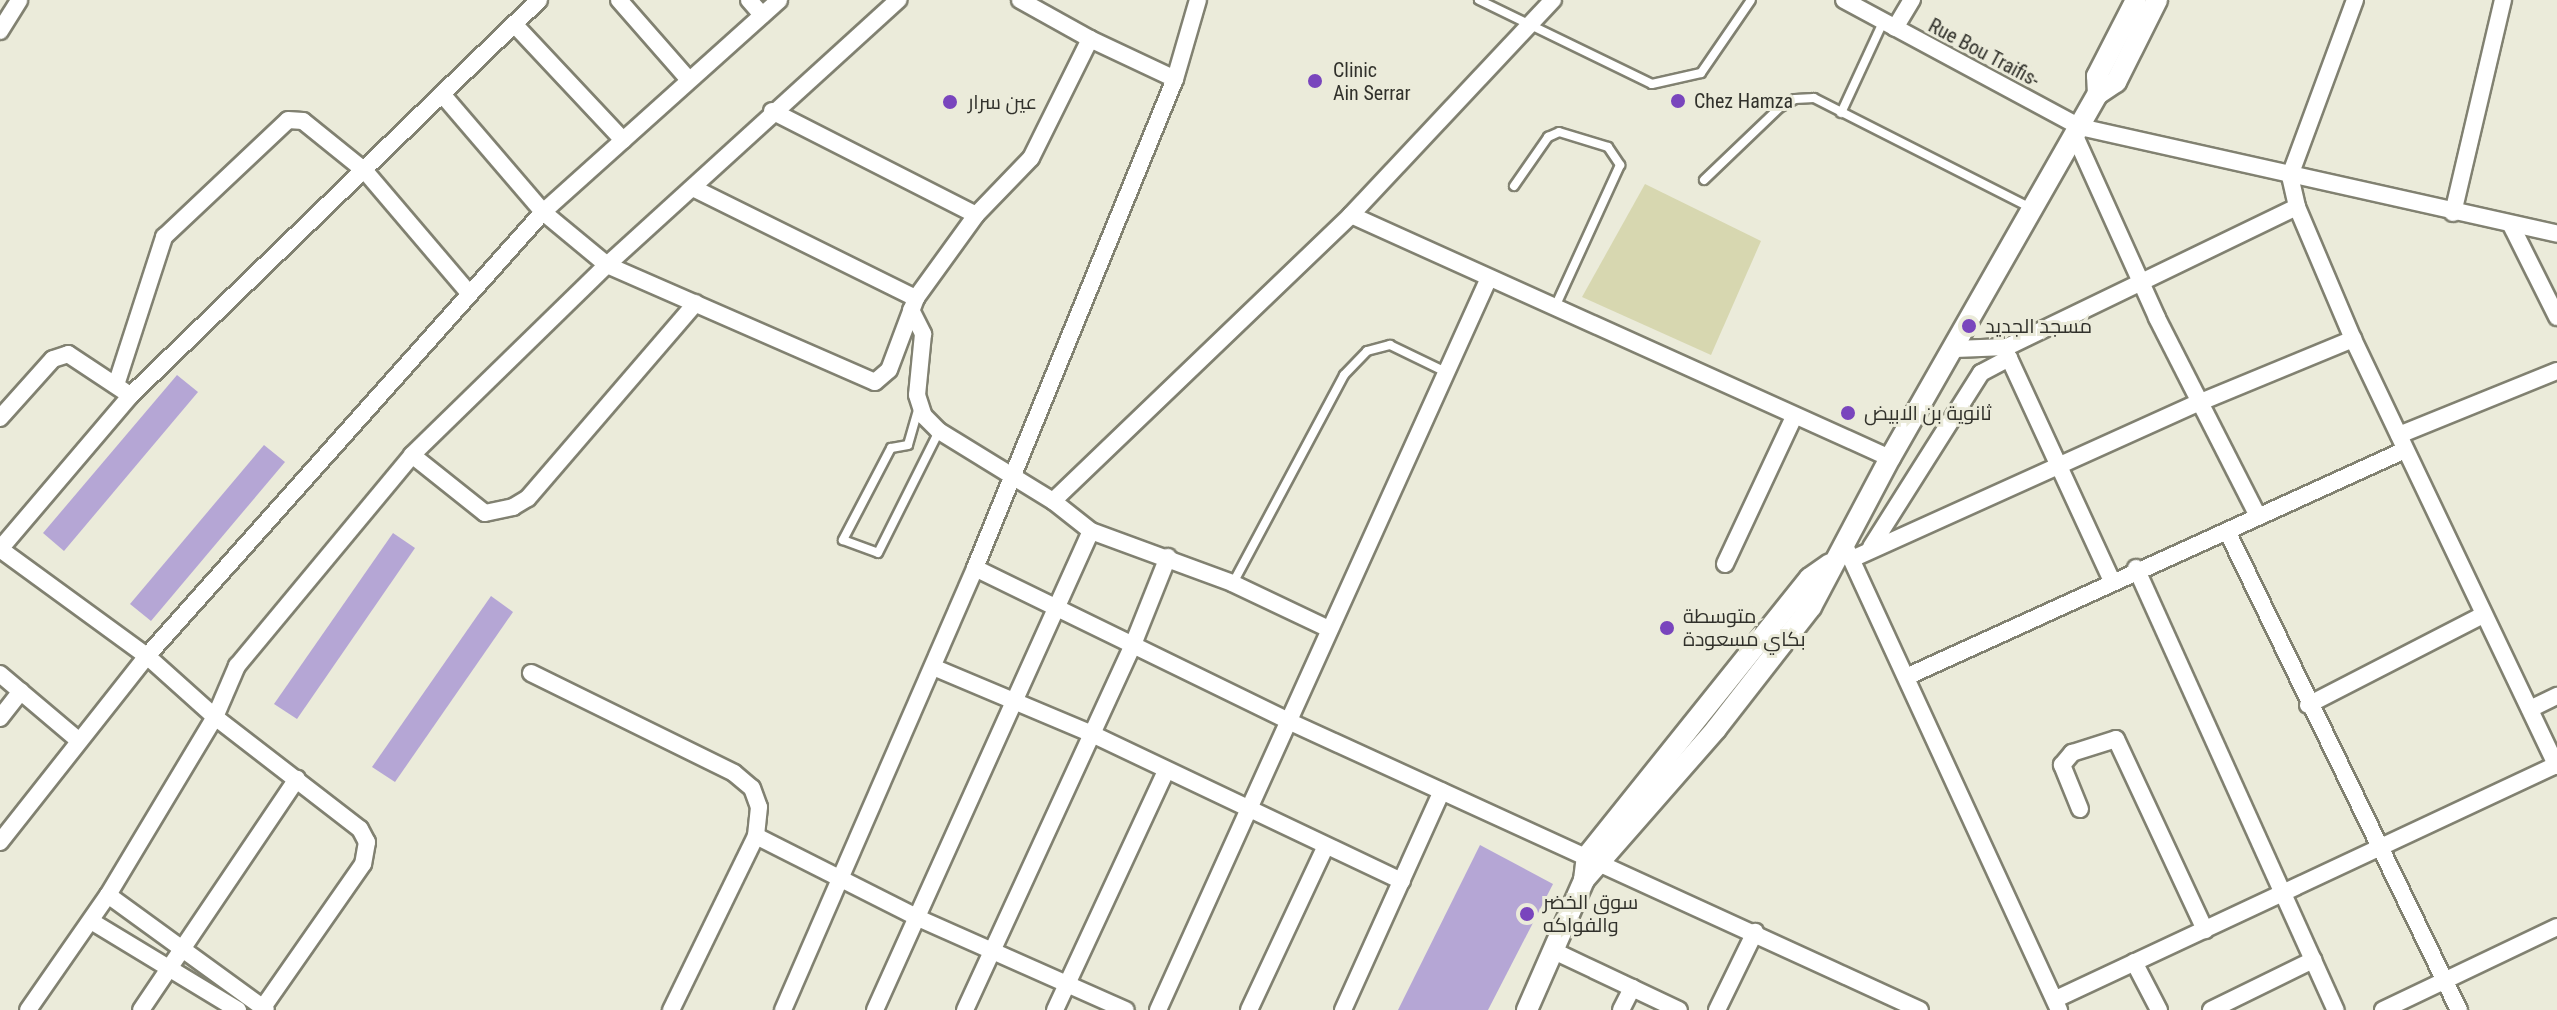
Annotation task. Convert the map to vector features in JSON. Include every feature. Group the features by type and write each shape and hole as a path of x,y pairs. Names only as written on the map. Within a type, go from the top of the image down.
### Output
{"street":[{"path":"0,31 19,0"},
{"path":"108,895 263,1008 367,853 360,829 215,717 147,656 0,549 130,396 539,0"},
{"path":"619,0 689,80"},
{"path":"749,0 762,15"},
{"path":"0,842 147,656 543,212 779,0"},
{"path":"28,1010 108,895 215,717 237,666 412,455 607,265 772,111 898,0"},
{"path":"1020,0 1090,39 1175,79"},
{"path":"783,1010 843,881 975,568 1175,79 1198,0"},
{"path":"1053,501 1351,215 1553,0"},
{"path":"1880,16 1912,0"},
{"path":"2098,94 2097,76 2136,0"},
{"path":"1527,1010 1595,860 1811,607 1830,564 1848,550 1890,458 2098,94 2116,82 2157,0"},
{"path":"1848,550 2057,1004 2134,962 2557,766 2353,339 2297,207 2290,176 2355,0"},
{"path":"2453,213 2503,0"},
{"name":"Rue Bou Traifis-","path":"1850,1 2078,131 2557,234"},
{"path":"515,25 623,140"},
{"path":"442,94 543,212 607,265 866,382 882,379 889,370 913,304 976,215 1031,158 1090,39"},
{"path":"772,111 976,215"},
{"path":"116,385 164,237 288,120 303,121 365,171 469,293"},
{"path":"2078,131 2142,285 2198,403 2258,516"},
{"path":"693,188 913,304 923,334 919,407 939,431 1053,501 1091,531 1232,583 1329,629"},
{"path":"1955,349 2007,347 2142,285 2297,207"},
{"path":"1351,215 1890,458"},
{"path":"2511,225 2557,317"},
{"path":"1158,1010 1286,720 1489,278"},
{"path":"412,455 477,509 485,513 513,507 528,498 696,303"},
{"path":"1848,550 1871,547 2198,403 2353,339"},
{"path":"0,418 53,359 68,354 130,396"},
{"path":"1871,547 1981,373 2004,358 2013,360 2112,581"},
{"path":"1906,677 2136,568 2227,531 2402,442 2557,371"},
{"path":"1725,564 1794,417"},
{"path":"875,1010 1091,531"},
{"path":"2227,531 2378,851 2459,1010"},
{"path":"965,1010 1132,647 1168,557"},
{"path":"975,568 1056,611 1286,720 1755,932 1910,1008"},
{"path":"2136,568 2336,1010"},
{"path":"2308,705 2483,615"},
{"path":"933,667 1092,734 1325,848 1402,881"},
{"path":"531,673 734,773 752,788 759,807 756,836 671,1010"},
{"path":"0,674 78,740"},
{"path":"0,718 21,691"},
{"path":"2530,709 2557,696"},
{"path":"2080,809 2062,765 2072,753 2116,739 2205,930"},
{"path":"1055,1010 1166,771"},
{"path":"141,1010 297,779"},
{"path":"1343,1010 1442,791"},
{"path":"756,836 992,953 1126,1010"},
{"path":"1249,1010 1325,848"},
{"path":"91,921 238,1010"},
{"path":"2383,1010 2557,927"},
{"path":"1717,1010 1755,932"},
{"path":"1554,951 1679,1010"},
{"path":"2211,1010 2313,960"},
{"path":"2134,962 2159,1010"},
{"path":"1621,1010 1632,988"}],"lane":[{"path":"1479,0 1652,84 1681,81 1701,73 1751,0"},
{"path":"1841,113 1880,16"},
{"path":"1704,180 1795,99 1814,98 2034,210"},
{"path":"1514,186 1548,137 1559,132 1608,147 1620,165 1556,305"},
{"path":"1232,583 1344,375 1367,351 1390,345 1448,373"},
{"path":"919,407 908,445 891,448 843,540 878,553 939,431"}],"green space":[{"path":"1645,184 1761,241 1711,355 1582,297"}],"building":[{"path":"177,375 198,392 64,551 43,533"},
{"path":"264,445 285,462 151,621 130,604"},
{"path":"393,533 415,548 297,719 274,704"},
{"path":"491,596 513,612 395,782 372,767"},
{"path":"1480,845 1553,884 1488,1010 1398,1010"}],"place":[{"name":"Clinic Ain Serrar","path":"1315,81"},
{"name":"Chez Hamza","path":"1678,101"},
{"name":"عين سرار","path":"950,102"},
{"name":"مسجد الجديد","path":"1969,326"},
{"name":"ثانوية بن الابيض","path":"1848,413"},
{"name":"متوسطة بكاي مسعودة","path":"1667,628"},
{"name":"سوق الخضر والفواكه","path":"1527,914"}]}
